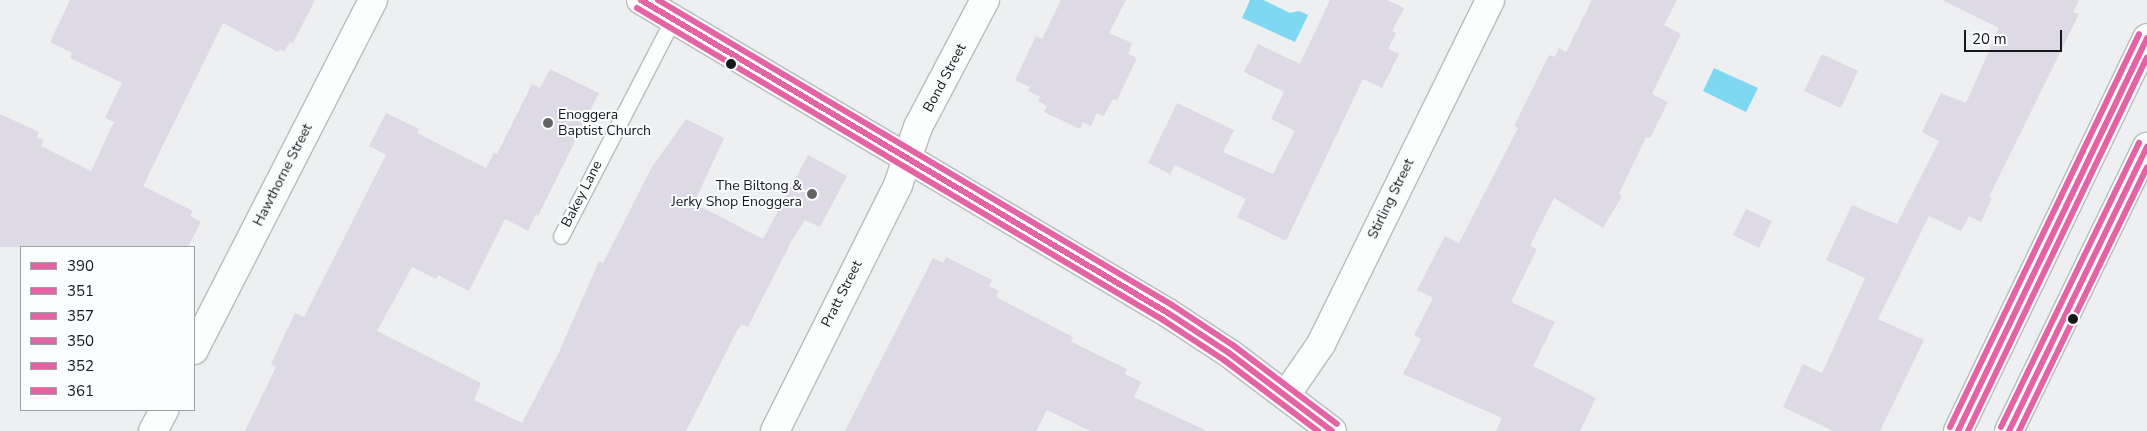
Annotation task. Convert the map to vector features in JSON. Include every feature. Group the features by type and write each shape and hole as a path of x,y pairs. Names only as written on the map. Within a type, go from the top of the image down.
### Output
{"main road":[{"name":"Hawthorne Street","path":"195,348 373,0"},
{"path":"641,0 1168,313 1286,395 1332,431"},
{"name":"Bond Street","path":"908,157 918,127 985,0"},
{"name":"Stirling Street","path":"1286,395 1321,344 1490,0"},
{"path":"1958,431 2146,43"},
{"path":"2009,431 2147,146"},
{"name":"Pratt Street","path":"775,431 898,185 908,157"},
{"path":"153,431 163,411"}],"lane":[{"name":"Bakey Lane","path":"561,236 674,19"}],"water":[{"path":"1250,0 1263,0 1290,13 1299,11 1308,15 1295,42 1242,18"},
{"path":"1714,68 1758,88 1746,112 1703,91"}],"building":[{"path":"70,0 315,0 293,43 290,42 284,52 280,49 278,52 223,23 143,186 193,211 190,216 201,222 189,246 0,247 0,114 39,132 37,137 43,140 41,146 91,171 114,122 105,118 122,83 70,58 72,53 50,42"},
{"path":"1061,0 1126,0 1109,33 1132,43 1128,54 1137,58 1117,100 1113,99 1104,116 1097,113 1091,126 1083,122 1080,129 1044,112 1047,106 1038,101 1040,97 1028,91 1030,87 1015,80 1036,36 1042,39"},
{"path":"1330,0 1387,0 1404,8 1392,31 1396,33 1388,49 1399,54 1382,88 1363,79 1286,241 1237,217 1246,199 1175,165 1170,174 1148,163 1177,103 1234,130 1223,152 1273,174 1295,131 1271,119 1284,92 1244,72 1258,44 1300,64"},
{"path":"1592,0 1677,0 1664,25 1681,34 1652,94 1668,102 1650,138 1646,137 1619,194 1622,196 1603,228 1554,198 1530,246 1537,249 1511,302 1555,322 1533,366 1596,398 1580,431 1496,431 1502,418 1403,374 1421,339 1414,335 1433,298 1417,290 1445,236 1459,243 1518,128 1514,126 1549,55 1555,57 1559,48 1566,52"},
{"path":"1942,0 2079,0 2073,12 2079,14 1989,197 1992,198 1981,222 1969,216 1961,231 1929,216 1878,319 1924,340 1880,431 1833,431 1783,407 1803,364 1822,373 1865,278 1826,260 1852,205 1897,224 1939,141 1922,132 1941,93 1966,103 1999,28"},
{"path":"1822,54 1858,71 1841,108 1804,91"},
{"path":"550,69 599,93 538,216 536,214 528,231 505,219 469,291 438,275 436,279 412,267 377,331 481,383 474,400 522,423 559,352 599,261 603,263 652,167 686,119 724,138 694,203 763,239 808,155 847,176 820,227 805,220 792,240 748,327 742,324 737,331 686,431 245,431 276,367 271,364 295,313 304,317 386,155 369,146 386,113 419,129 417,133 486,168 494,153 497,154 532,84 540,88"},
{"path":"1746,209 1772,221 1759,248 1733,235"},
{"path":"946,257 992,280 989,286 999,291 996,297 1073,337 1071,341 1080,346 1127,369 1125,374 1141,382 1134,397 1207,431 1090,431 1047,410 1036,431 845,431 933,258 943,263"}],"transit line":[{"name":"390","path":"641,0 1168,313 1229,353 1332,431"},
{"name":"357","path":"658,0 1172,305 1234,346 1337,424"},
{"name":"351","path":"637,8 1163,320 1224,360 1318,431"},
{"name":"361","path":"1950,427 2139,34"},
{"name":"350","path":"1958,431 2147,38"},
{"name":"352","path":"1968,431 2147,58"},
{"name":"361","path":"2001,427 2139,143"},
{"name":"350","path":"2009,431 2147,147"},
{"name":"352","path":"2019,431 2147,167"}],"place":[{"name":"Enoggera Baptist Church","path":"548,123"},
{"name":"The Biltong & Jerky Shop Enoggera","path":"812,194"}]}
